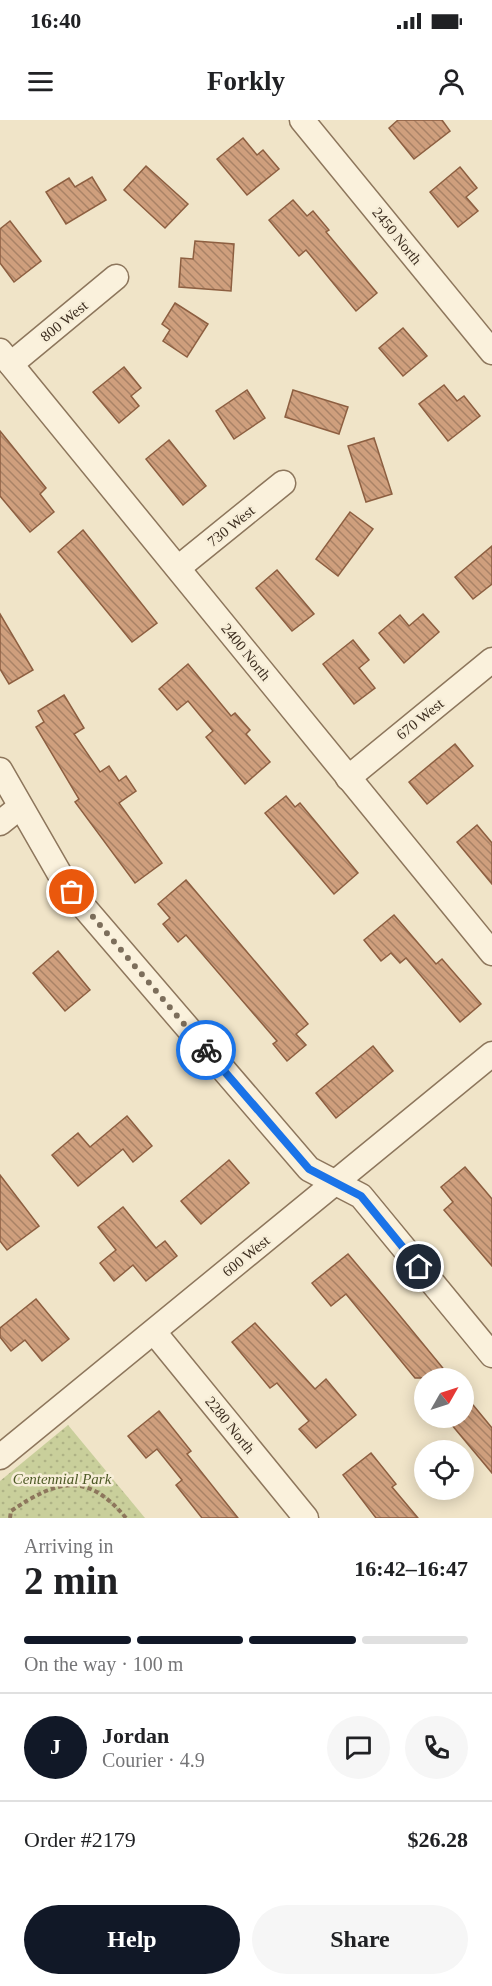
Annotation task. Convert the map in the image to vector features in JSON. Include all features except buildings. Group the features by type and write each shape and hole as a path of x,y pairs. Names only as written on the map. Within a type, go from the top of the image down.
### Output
{"street":[{"name":"2450 North","path":"309,122 492,351"},
{"name":"800 West","path":"5,357 116,277"},
{"name":"2400 North","path":"5,357 492,953"},
{"name":"730 West","path":"178,568 283,483"},
{"name":"670 West","path":"348,778 492,660"},
{"path":"0,770 62,878 83,906 309,1169 361,1196 492,1355"},
{"path":"0,823 20,807"},
{"name":"600 West","path":"0,1457 492,1054"},
{"name":"2280 North","path":"154,1332 306,1518"}],"path":[{"path":"10,1518 11,1510 41,1491 73,1485 98,1490 126,1518"}],"green space":[{"name":"Centennial Park","path":"68,1425 145,1518 0,1518 0,1481"}],"way so far":[{"path":"72,892 206,1050"}],"route":[{"path":"206,1050 309,1169 361,1196 419,1267"}]}
